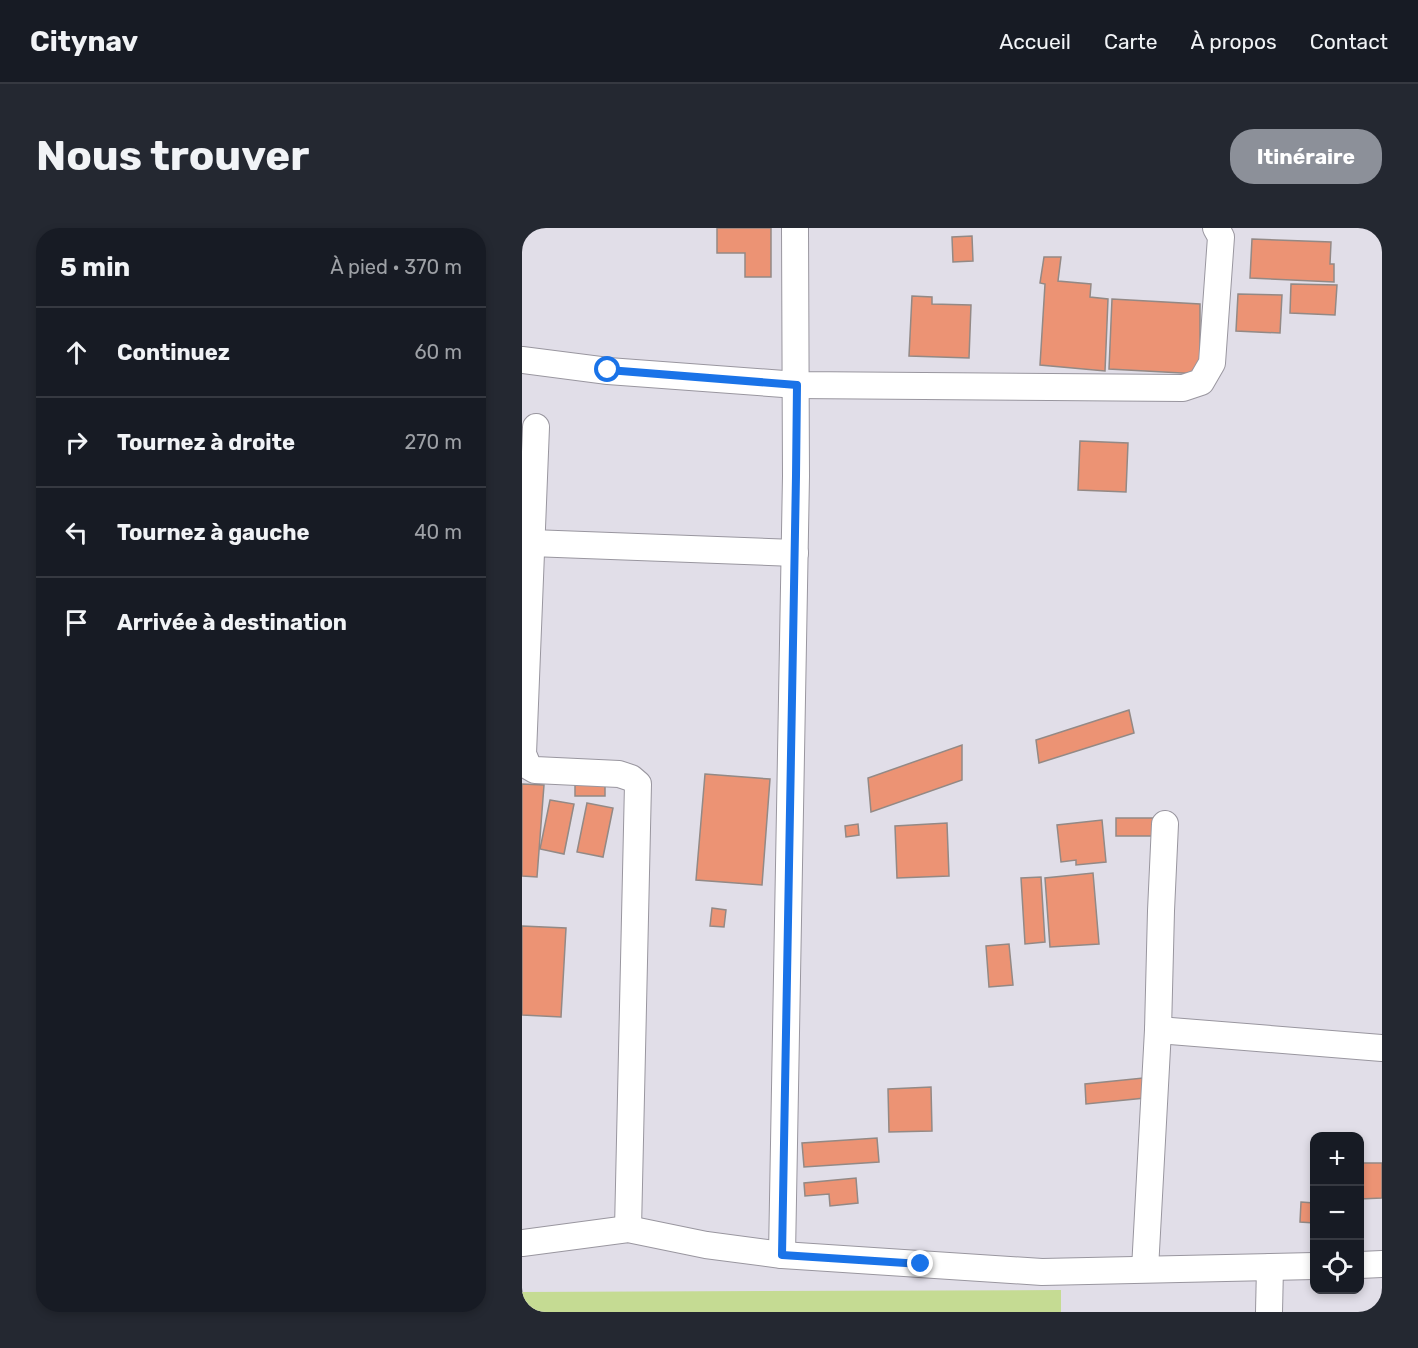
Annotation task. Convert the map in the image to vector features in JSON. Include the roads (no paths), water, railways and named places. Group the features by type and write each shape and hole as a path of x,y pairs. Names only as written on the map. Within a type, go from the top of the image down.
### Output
{"street":[{"path":"782,1255 795,553 797,385 795,228"},
{"path":"522,360 608,370 797,385 1183,388 1201,382 1212,363 1221,237 1216,228"},
{"path":"536,427 523,754 528,766 535,770 619,774 631,778 638,784 628,1229"},
{"path":"531,543 795,553"},
{"path":"1145,1269 1166,824"},
{"path":"1158,1030 1382,1048"},
{"path":"522,1243 628,1229 706,1245 782,1255 1042,1272 1310,1266"},
{"path":"1364,1264 1382,1264"},
{"path":"1269,1267 1269,1312"}]}
